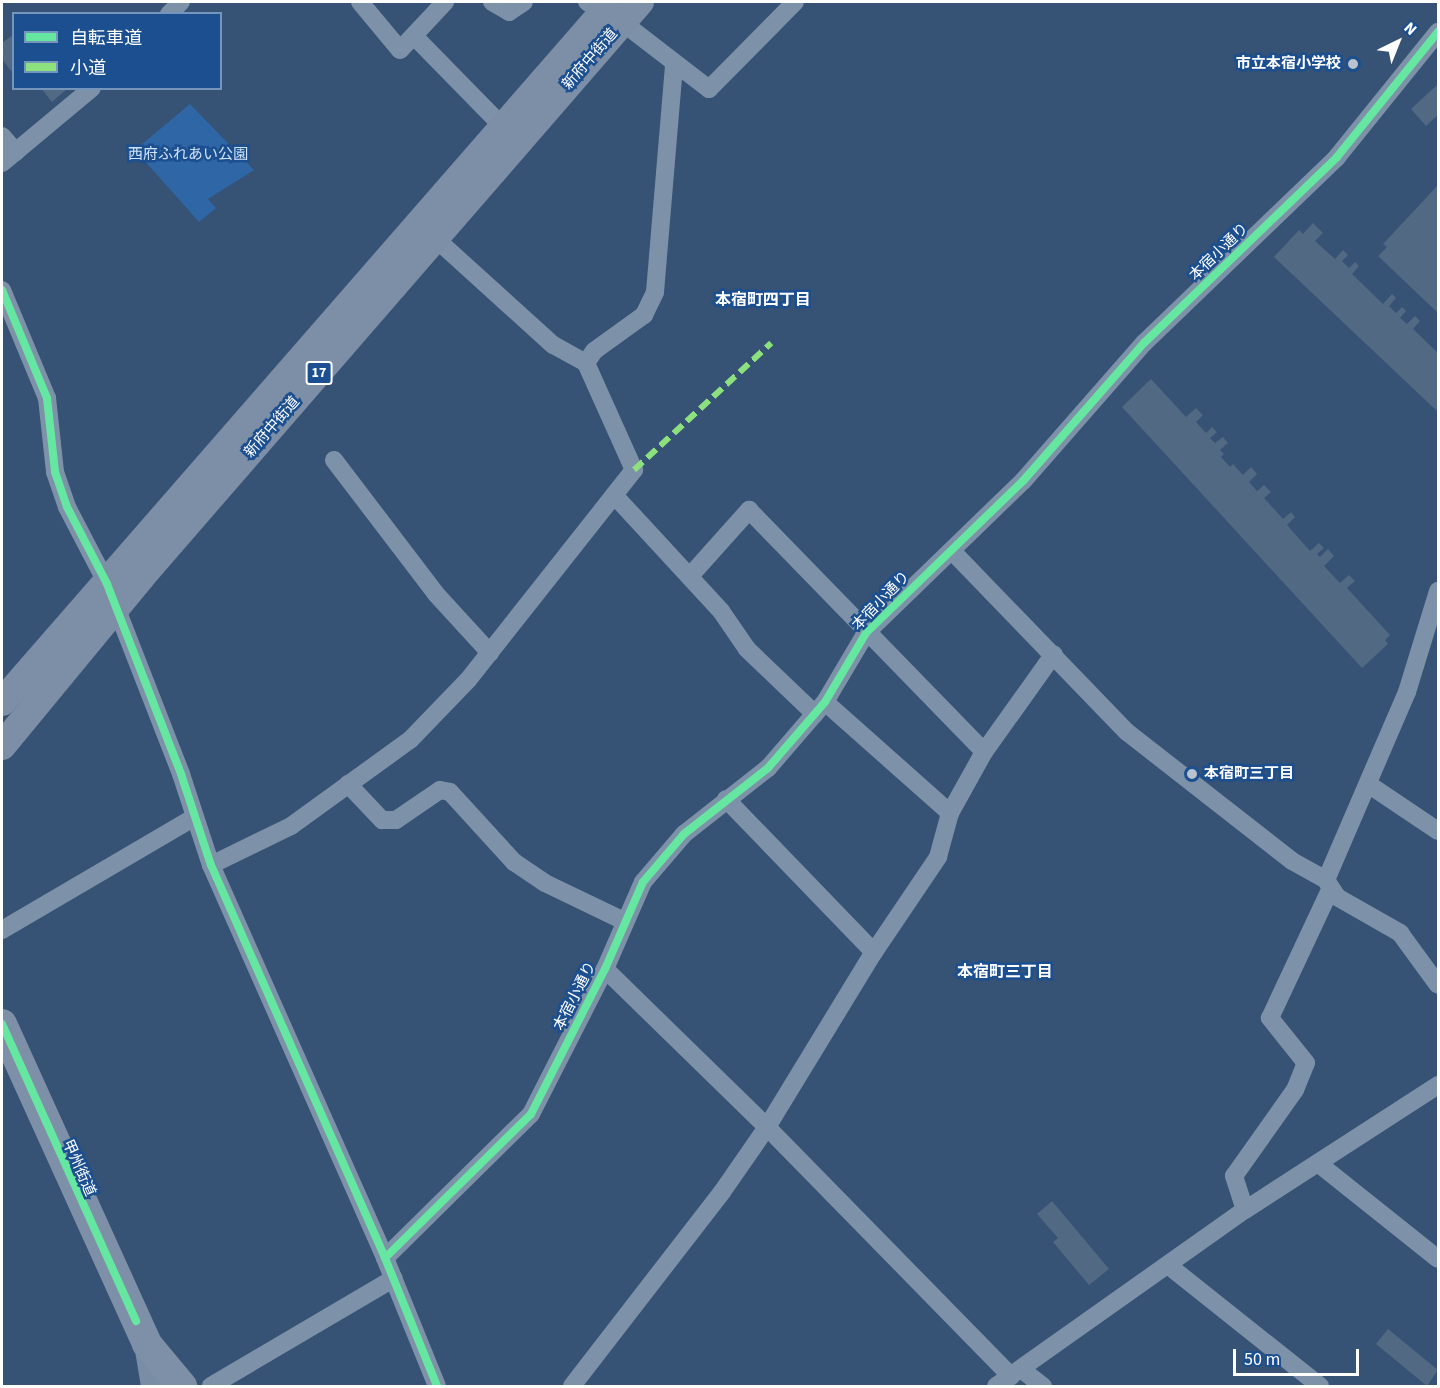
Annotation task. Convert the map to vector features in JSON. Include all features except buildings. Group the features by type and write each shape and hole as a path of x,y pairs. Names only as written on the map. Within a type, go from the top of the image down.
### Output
{"highway":[{"name":"甲州街道","path":"2,1024 141,1333 182,1386"}],"main road":[{"name":"新府中街道","path":"2,746 111,596 502,128 613,8"},
{"name":"新府中街道","path":"2,702 111,596 435,238 613,8"},
{"path":"141,1333 154,1386"}],"street":[{"path":"360,2 400,50 445,2"},
{"path":"492,2 509,12 524,2"},
{"path":"613,8 674,64 709,89 795,2"},
{"name":"本宿小通り","path":"385,1258 531,1113 605,969 624,921 643,882 684,834 768,768 820,708 866,633 1023,481 1144,343 1337,157 1438,32"},
{"path":"414,36 502,128"},
{"path":"586,363 594,351 644,315 655,292 674,64"},
{"path":"2,136 9,158 91,90"},
{"path":"211,865 291,826 410,740 490,653 634,470 586,363 553,345 435,238"},
{"path":"2,290 47,398 55,472 67,507 111,596 181,774 193,818 211,865 394,1278 437,1386"},
{"path":"334,460 436,594 490,653"},
{"path":"614,495 690,576 747,649 950,813"},
{"path":"690,576 749,510 984,752"},
{"path":"952,551 1127,732 1292,861 1400,933 1438,985"},
{"path":"1245,1210 1234,1176 1295,1090 1306,1063 1270,1018 1328,885 1407,692 1438,591"},
{"path":"572,1386 722,1192 767,1126 874,952 938,857 950,813 984,752 1054,654"},
{"path":"348,784 382,820 396,820 440,790 450,792 514,862 545,883 624,921"},
{"path":"1368,784 1438,831"},
{"path":"726,799 874,952"},
{"path":"2,930 193,818"},
{"path":"605,969 767,1126 1009,1377 1043,1386"},
{"path":"1009,1377 1169,1266 1245,1210 1438,1085"},
{"path":"1319,1164 1438,1259"},
{"path":"1169,1266 1320,1386"},
{"path":"211,1386 394,1278"}],"green space":[{"name":"西府ふれあい公園","path":"190,104 254,170 208,199 216,208 199,222 135,150"}],"marked path":[{"path":"634,470 771,343"}],"cycle path":[{"path":"385,1258 531,1114 605,969 643,882 684,834 768,768 825,702 866,633 1023,481 1144,343 1337,157 1438,32"},
{"path":"2,290 47,398 55,472 67,507 107,584 181,774 211,865 385,1258 437,1386"},
{"path":"2,1024 136,1321"}],"place":[{"name":"市立本宿小学校","path":"1353,64"},
{"name":"本宿町三丁目","path":"1192,774"}],"district":[{"name":"本宿町四丁目","path":"763,300"},
{"name":"本宿町三丁目","path":"1005,972"}]}
